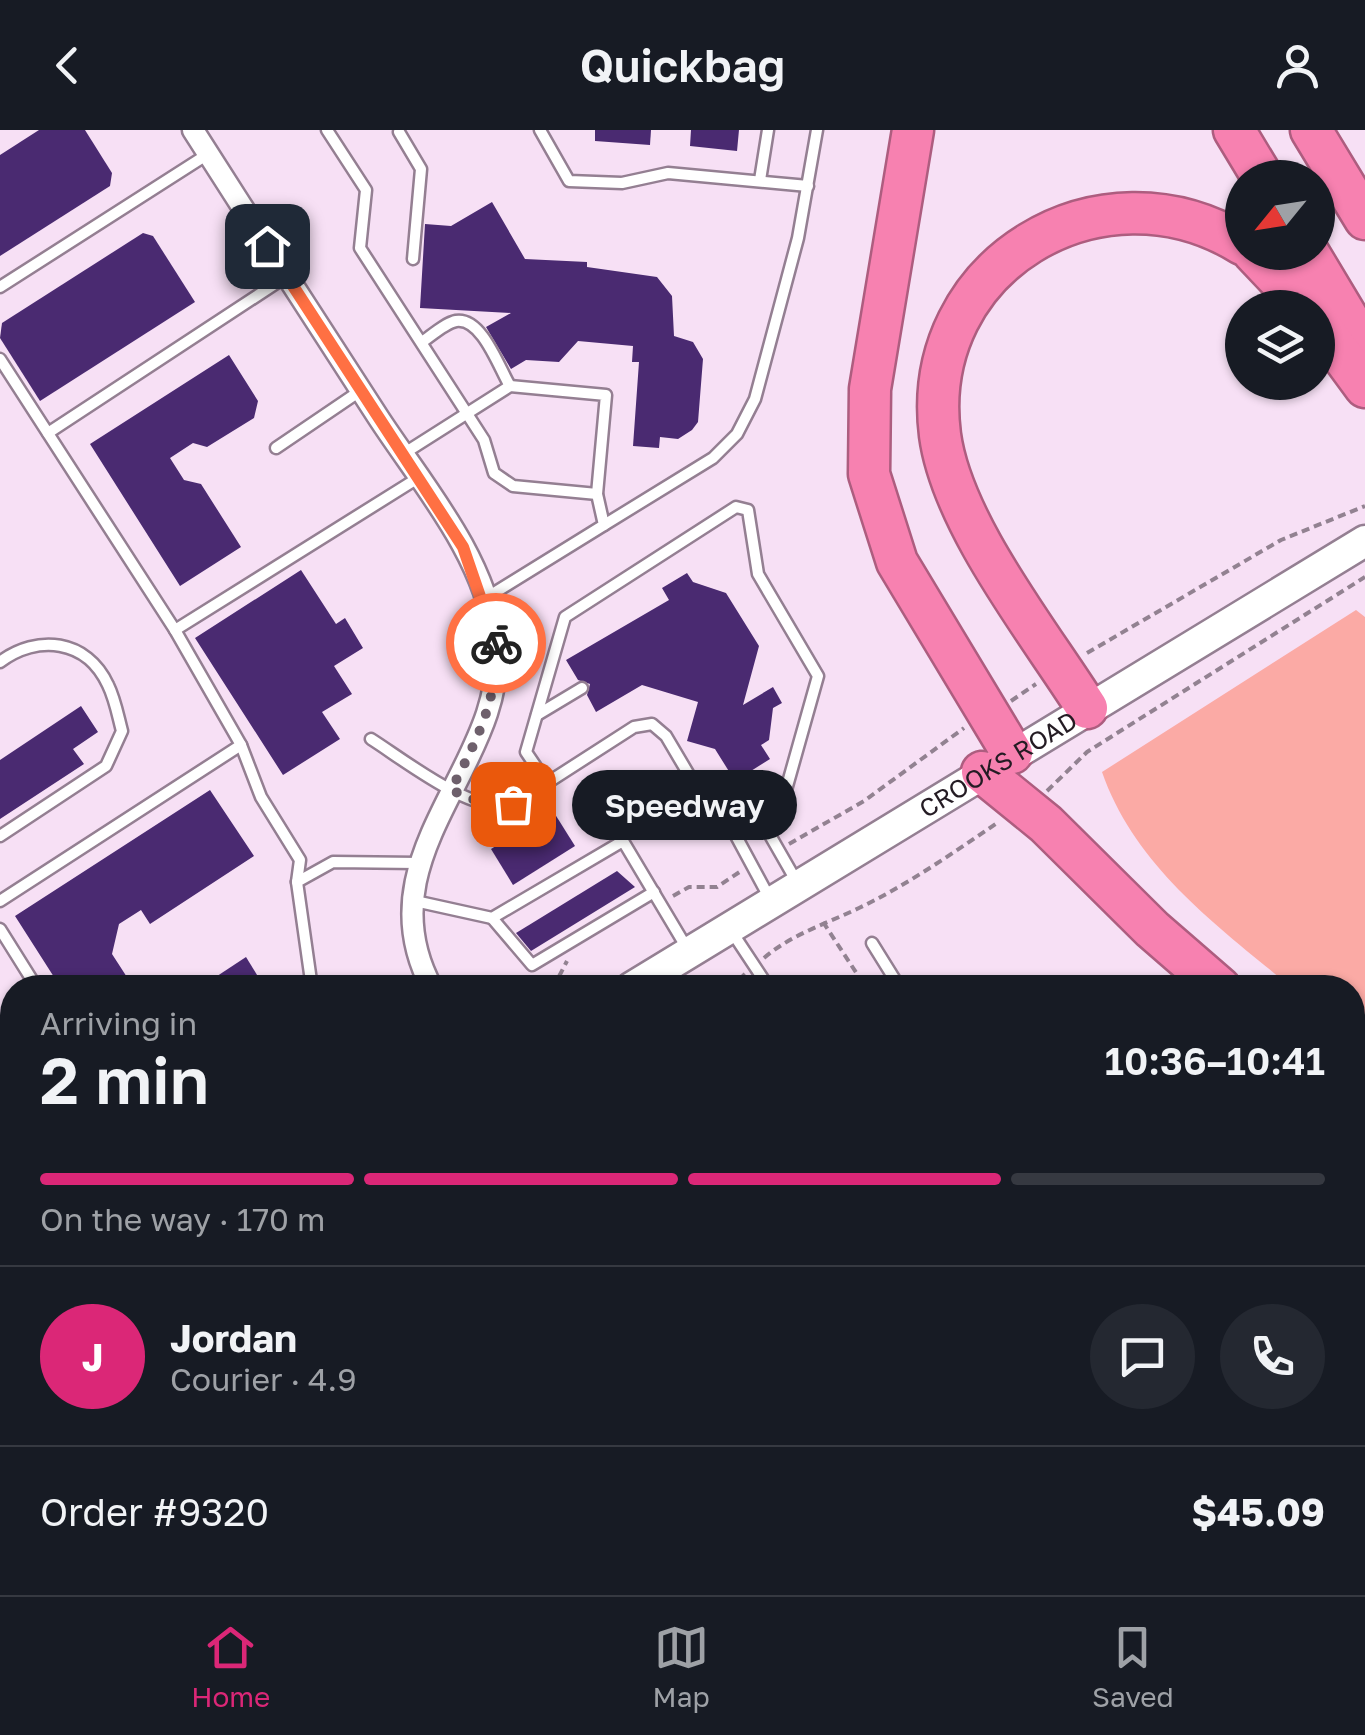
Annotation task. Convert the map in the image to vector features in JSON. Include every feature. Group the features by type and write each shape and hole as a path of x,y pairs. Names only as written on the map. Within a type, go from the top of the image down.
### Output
{"highway":[{"path":"912,130 870,389 869,474 897,562 989,714 997,763 1025,806 1205,975"},
{"path":"1234,130 1252,160"},
{"path":"1312,130 1365,220"},
{"path":"1087,708 984,546 953,484 939,411 944,359 953,336 990,275 1030,242 1073,222 1120,212 1158,213 1202,224 1225,236"},
{"path":"1270,270 1289,290"},
{"path":"1319,270 1365,347"},
{"path":"1335,346 1365,387"}],"main road":[{"name":"CROOKS ROAD","path":"680,967 728,927 771,900 1365,542"}],"street":[{"path":"192,130 463,547 495,634 498,672 484,724 418,863 416,943 427,975"}],"lane":[{"path":"327,130 366,190 360,248 484,440 494,474 514,486 597,494"},
{"path":"540,130 569,181 622,183 668,173 808,186"},
{"path":"760,180 768,130"},
{"path":"484,599 713,458 737,434 755,399 808,186 817,130"},
{"path":"400,131 421,170 413,259"},
{"path":"0,288 208,154"},
{"path":"48,433 287,276"},
{"path":"422,342 454,321 468,322 479,332 510,386"},
{"path":"0,359 175,630 241,745 261,797 300,860 296,882 310,975"},
{"path":"402,454 510,386 606,394 597,494 604,525"},
{"path":"276,448 361,390"},
{"path":"175,630 418,478"},
{"path":"547,782 526,752 565,617 736,507 748,510 758,574 818,676 784,797 736,834"},
{"path":"0,662 35,642 72,649 90,659 108,682 122,731 106,766 0,836"},
{"path":"537,715 582,688"},
{"path":"371,739 451,790 489,806 513,804 634,727 652,724 666,736 705,802 736,834 771,900"},
{"path":"0,900 241,745"},
{"path":"759,816 798,884"},
{"path":"492,918 624,841 661,904 680,967"},
{"path":"296,882 333,862 418,863"},
{"path":"415,901 492,918 532,966 654,892"},
{"path":"728,927 760,975"},
{"path":"0,929 29,975"},
{"path":"872,943 892,975"}],"path":[{"path":"778,850 864,801 947,738 1062,668 1281,540 1365,506"},
{"path":"744,975 777,948 822,922 859,908 939,863 1060,783 1087,752 1365,577"},
{"path":"661,904 688,887 717,887 751,865"},
{"path":"822,922 858,975"},
{"path":"560,975 566,961 582,952"}],"shaded area":[{"path":"1356,610 1365,617 1365,975 1277,975 1203,913 1155,863 1116,805 1102,772"}],"building":[{"path":"39,130 85,130 112,173 110,186 0,256 0,155"},
{"path":"595,130 651,130 650,145 595,141"},
{"path":"691,130 739,130 737,151 690,146"},
{"path":"492,202 525,259 587,262 587,267 657,277 672,296 674,336 693,342 703,359 698,422 692,430 678,439 660,437 659,448 633,446 639,362 632,362 633,346 578,341 559,362 526,360 511,369 486,327 511,313 420,308 425,224 451,226"},
{"path":"143,233 153,236 195,302 40,401 0,338 2,323"},
{"path":"229,355 258,401 254,418 207,447 193,443 170,458 184,480 201,484 241,547 180,586 90,444"},
{"path":"301,570 336,624 345,618 363,648 334,666 352,694 322,712 340,739 283,775 195,638"},
{"path":"687,573 693,582 726,593 759,646 743,705 773,687 782,703 773,708 769,740 761,745 770,759 735,781 715,749 687,741 698,702 642,685 596,712 587,695 590,684 578,680 566,660 669,600 662,588"},
{"path":"81,706 98,732 73,749 84,764 0,819 0,760"},
{"path":"210,790 254,856 150,924 141,910 119,924 112,954 126,975 53,975 15,916"},
{"path":"553,811 575,846 513,885 491,849"},
{"path":"617,871 635,887 531,951 516,933"},
{"path":"246,957 257,975 219,975"}],"way so far":[{"path":"496,643 498,672 484,724 451,790 489,806 513,804"}],"place":[{"name":"Speedway","path":"513,804"}],"route":[{"path":"267,246 463,547 496,643"}]}
